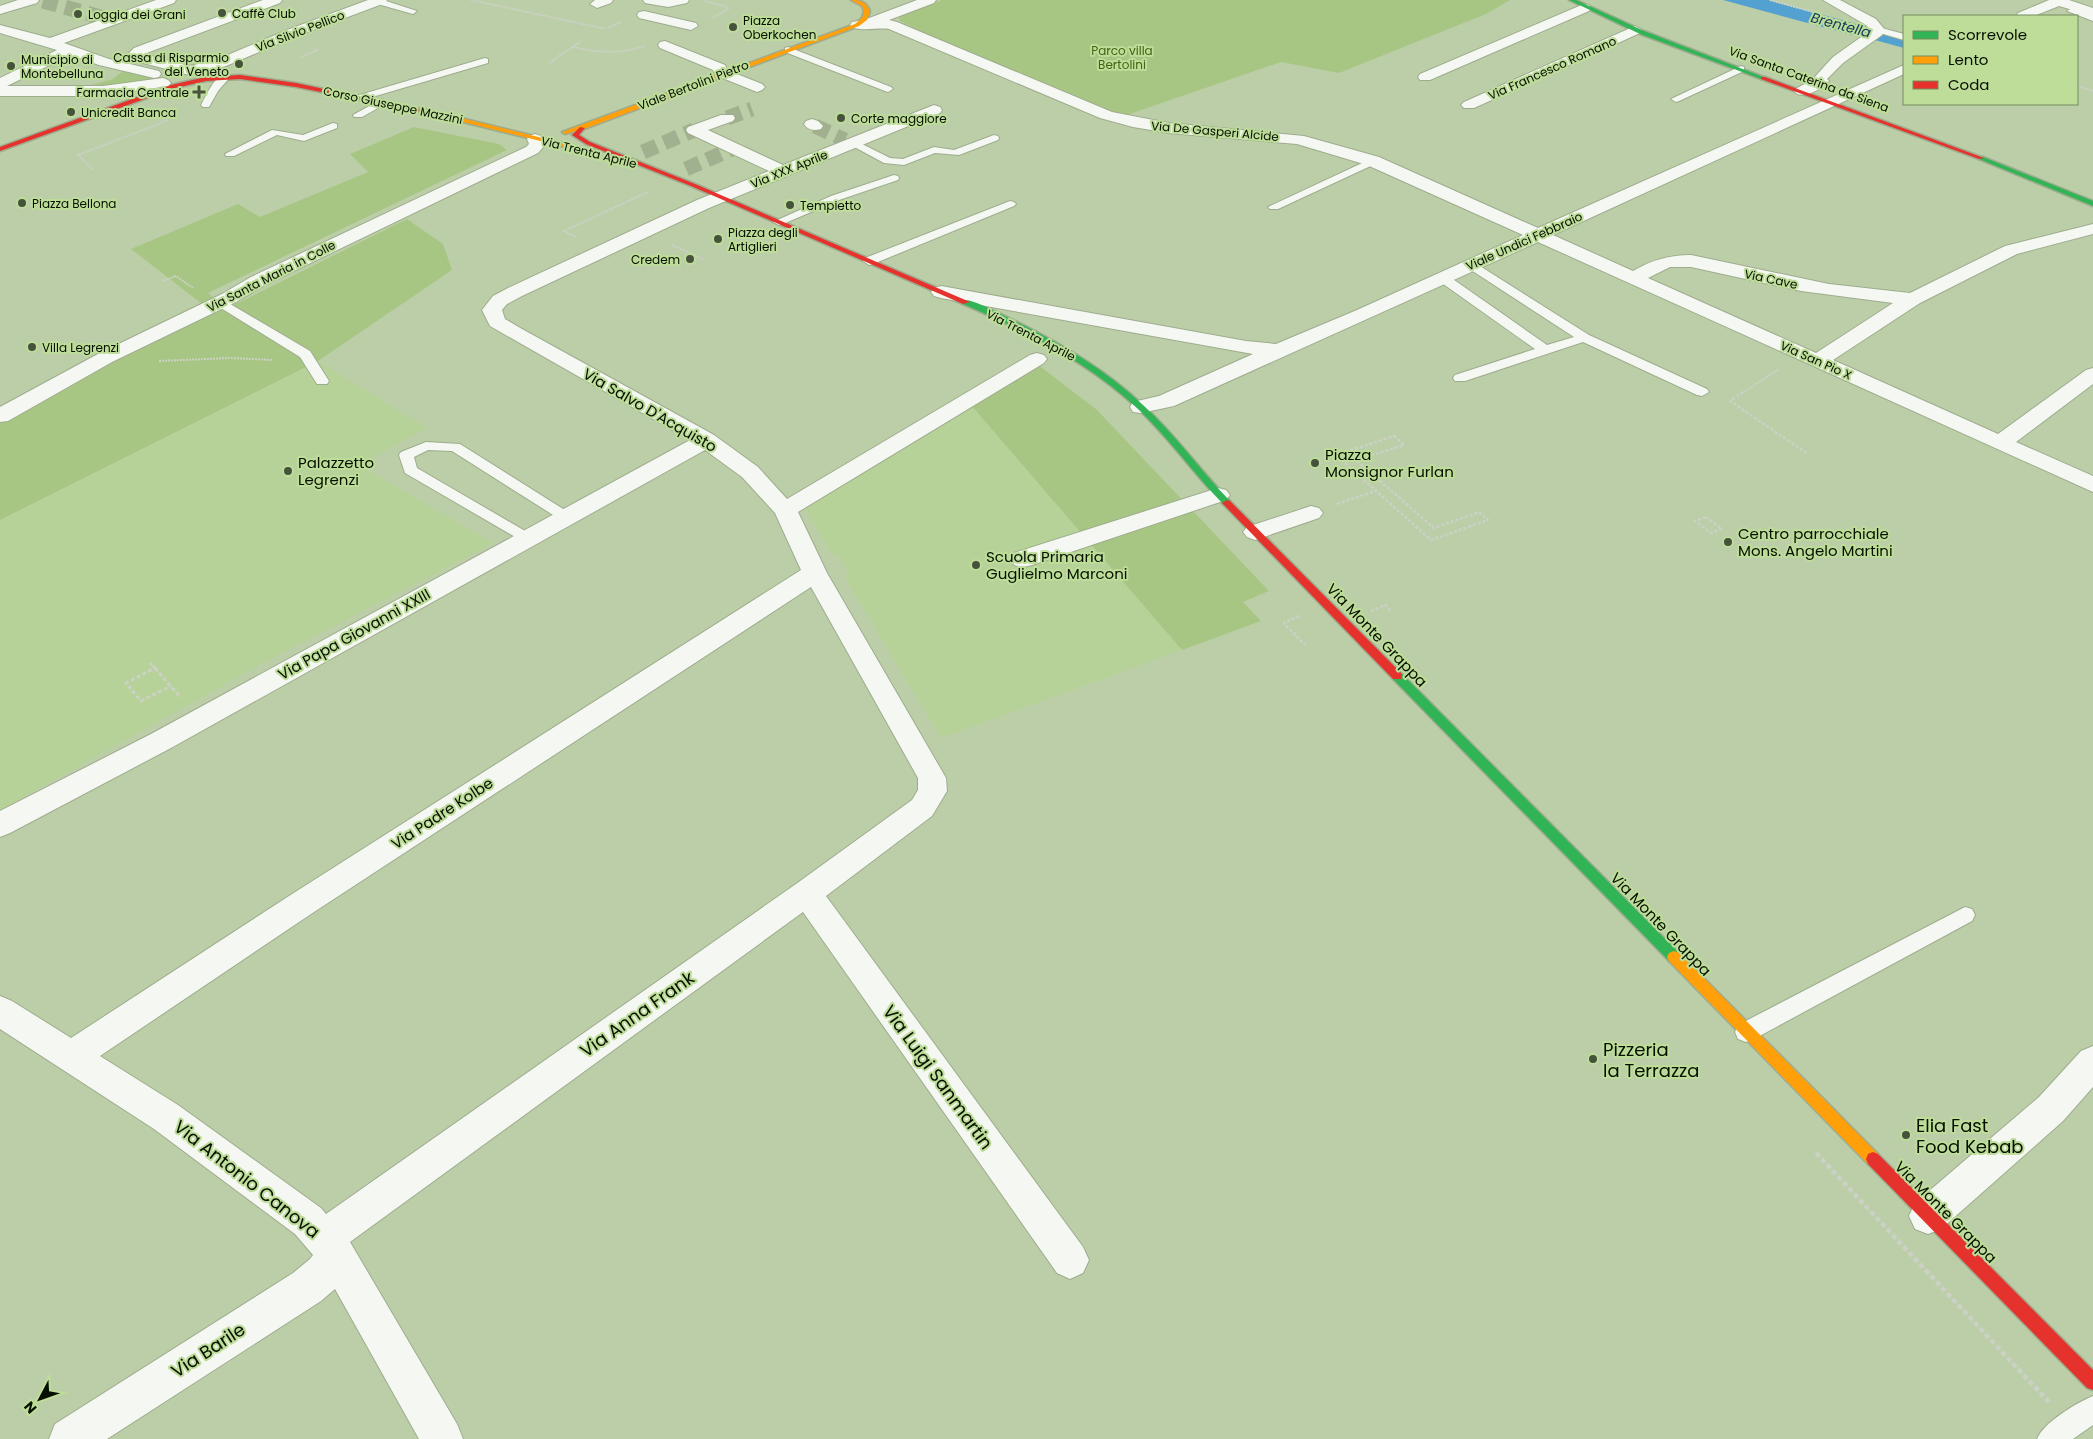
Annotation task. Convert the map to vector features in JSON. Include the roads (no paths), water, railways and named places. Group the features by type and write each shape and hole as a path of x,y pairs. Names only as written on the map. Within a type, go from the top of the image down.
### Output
{"main road":[{"name":"Via Santa Caterina da Siena","path":"1572,0 1584,8 1635,30 1831,102 2093,204"},
{"path":"857,2 868,13 863,21 857,25"},
{"name":"Viale Bertolini Pietro","path":"452,117 546,132 582,128 857,25"},
{"name":"Corso Giuseppe Mazzini","path":"249,78 382,102 452,117 535,139"},
{"path":"0,149 112,107"},
{"name":"Via Trenta Aprile","path":"582,128 575,133 578,138 1015,324 1062,349 1094,370 1141,407 1218,495 1255,532"},
{"name":"Via Trenta Aprile","path":"535,139 644,165"},
{"name":"Via Monte Grappa","path":"1255,532 2093,1382"},
{"name":"Via Monte Grappa","path":"2047,1337 2093,1390"}],"street":[{"path":"0,10 38,0"},
{"path":"51,42 169,0"},
{"path":"249,78 224,73 189,71 133,55 218,20 275,0"},
{"path":"355,0 379,1"},
{"path":"650,0 668,3 682,0"},
{"path":"857,2 887,10 905,8 929,0"},
{"path":"1802,91 1821,81 1819,78 1838,60 1874,34 1871,22 1830,0"},
{"name":"Via Silvio Pellico","path":"224,73 292,33 379,1"},
{"path":"2025,15 2060,1 2093,12"},
{"path":"154,6 180,12"},
{"path":"891,20 905,8"},
{"path":"1425,77 1584,8"},
{"path":"644,15 692,26"},
{"path":"197,16 218,20 231,18 254,24"},
{"name":"Via De Gasperi Alcide","path":"857,25 891,20 1106,115 1170,128 1298,139 1373,161 1538,234"},
{"path":"0,39 35,24"},
{"path":"272,28 292,33"},
{"path":"0,29 51,42 68,50 170,82"},
{"name":"Via Francesco Romano","path":"1469,105 1635,30"},
{"path":"77,34 107,38"},
{"path":"132,41 150,43"},
{"path":"657,44 720,68 720,72 757,87"},
{"path":"0,84 68,50"},
{"name":"Viale Undici Febbraio","path":"1141,407 1166,401 1903,69"},
{"path":"112,107 138,92 187,75 189,71"},
{"path":"0,91 95,92 125,90 224,73"},
{"path":"852,141 934,110"},
{"path":"727,118 694,130 782,171"},
{"name":"Via Santa Maria in Colle","path":"0,416 114,354 306,258 532,150 537,145 535,139"},
{"name":"Via XXX Aprile","path":"720,197 852,141"},
{"name":"Via Salvo D'Acquisto","path":"720,197 515,292 500,300 492,310 497,322 515,334 706,440 750,472 785,510 815,573 932,778"},
{"name":"Via Cave","path":"1810,357 1913,299 2011,250 2093,229"},
{"name":"Via San Pio X","path":"1538,234 2093,485"},
{"name":"Via Cave","path":"1634,278 1662,262 1676,260 1691,261 1827,290 1882,298 1913,299"},
{"name":"Via Trenta Aprile","path":"941,292 1246,347 1278,350"},
{"path":"785,510 1037,359"},
{"path":"2000,443 2093,374"},
{"name":"Via Papa Giovanni XXIII","path":"0,825 161,741 706,440"},
{"path":"1023,559 1218,495"},
{"path":"1255,532 1310,513"},
{"name":"Via Padre Kolbe","path":"71,1057 300,905 815,573"},
{"name":"Via Anna Frank","path":"329,1244 922,808 932,791 932,778"},
{"name":"Via Luigi Sanmartin","path":"807,893 1070,1260"},
{"name":"Via Antonio Canova","path":"0,1011 166,1117 308,1221 329,1244 442,1439"},
{"path":"1928,1216 2051,1109 2093,1062"},
{"name":"Via Barile","path":"70,1439 307,1287 324,1273 329,1244"}],"lane":[{"path":"379,1 416,10"},
{"path":"2079,8 2071,11 2093,18"},
{"path":"1874,34 1903,37"},
{"path":"788,50 888,90"},
{"path":"359,98 485,61"},
{"path":"1676,99 1741,69"},
{"path":"206,105 224,73"},
{"path":"358,115 382,102"},
{"path":"230,154 276,132 304,138 333,126"},
{"path":"852,141 888,160 904,162 934,150 955,153 994,138"},
{"path":"1274,207 1373,161"},
{"path":"779,222 836,198 894,178"},
{"path":"868,261 1010,204"},
{"path":"1472,264 1523,300 1584,338 1702,392"},
{"path":"1443,278 1545,350"},
{"path":"220,302 305,354 322,381"},
{"path":"1460,378 1584,338"},
{"path":"527,538 410,470 406,456 426,446 455,447 566,517"},
{"path":"1746,1032 1965,915"},
{"path":"2050,1439 2093,1409"}],"water":[{"path":"1723,0 1766,0 1864,27 1852,35"}],"waterway":[{"name":"Brentella","path":"1749,0 1903,43"}],"tunnel":[{"path":"43,1 104,18"},
{"path":"727,118 752,109"},
{"path":"815,126 845,140"},
{"path":"643,152 694,130"},
{"path":"686,169 734,148"}],"place":[{"name":"Caffè Club","path":"222,13"},
{"name":"Loggia dei Grani","path":"78,14"},
{"name":"Piazza Oberkochen","path":"733,27"},
{"name":"Cassa di Risparmio del Veneto","path":"239,64"},
{"name":"Municipio di Montebelluna","path":"11,66"},
{"name":"Farmacia Centrale","path":"199,92"},
{"name":"Unicredit Banca","path":"71,112"},
{"name":"Corte maggiore","path":"841,118"},
{"name":"Piazza Bellona","path":"22,203"},
{"name":"Tempietto","path":"790,205"},
{"name":"Piazza degli Artiglieri","path":"718,239"},
{"name":"Credem","path":"690,259"},
{"name":"Villa Legrenzi","path":"32,347"},
{"name":"Piazza Monsignor Furlan","path":"1315,463"},
{"name":"Palazzetto Legrenzi","path":"288,471"},
{"name":"Centro parrocchiale Mons. Angelo Martini","path":"1728,542"},
{"name":"Scuola Primaria Guglielmo Marconi","path":"976,565"},
{"name":"Pizzeria la Terrazza","path":"1593,1059"},
{"name":"Elia Fast Food Kebab","path":"1906,1135"}],"park label":[{"name":"Parco villa Bertolini","path":"1122,57"}]}
